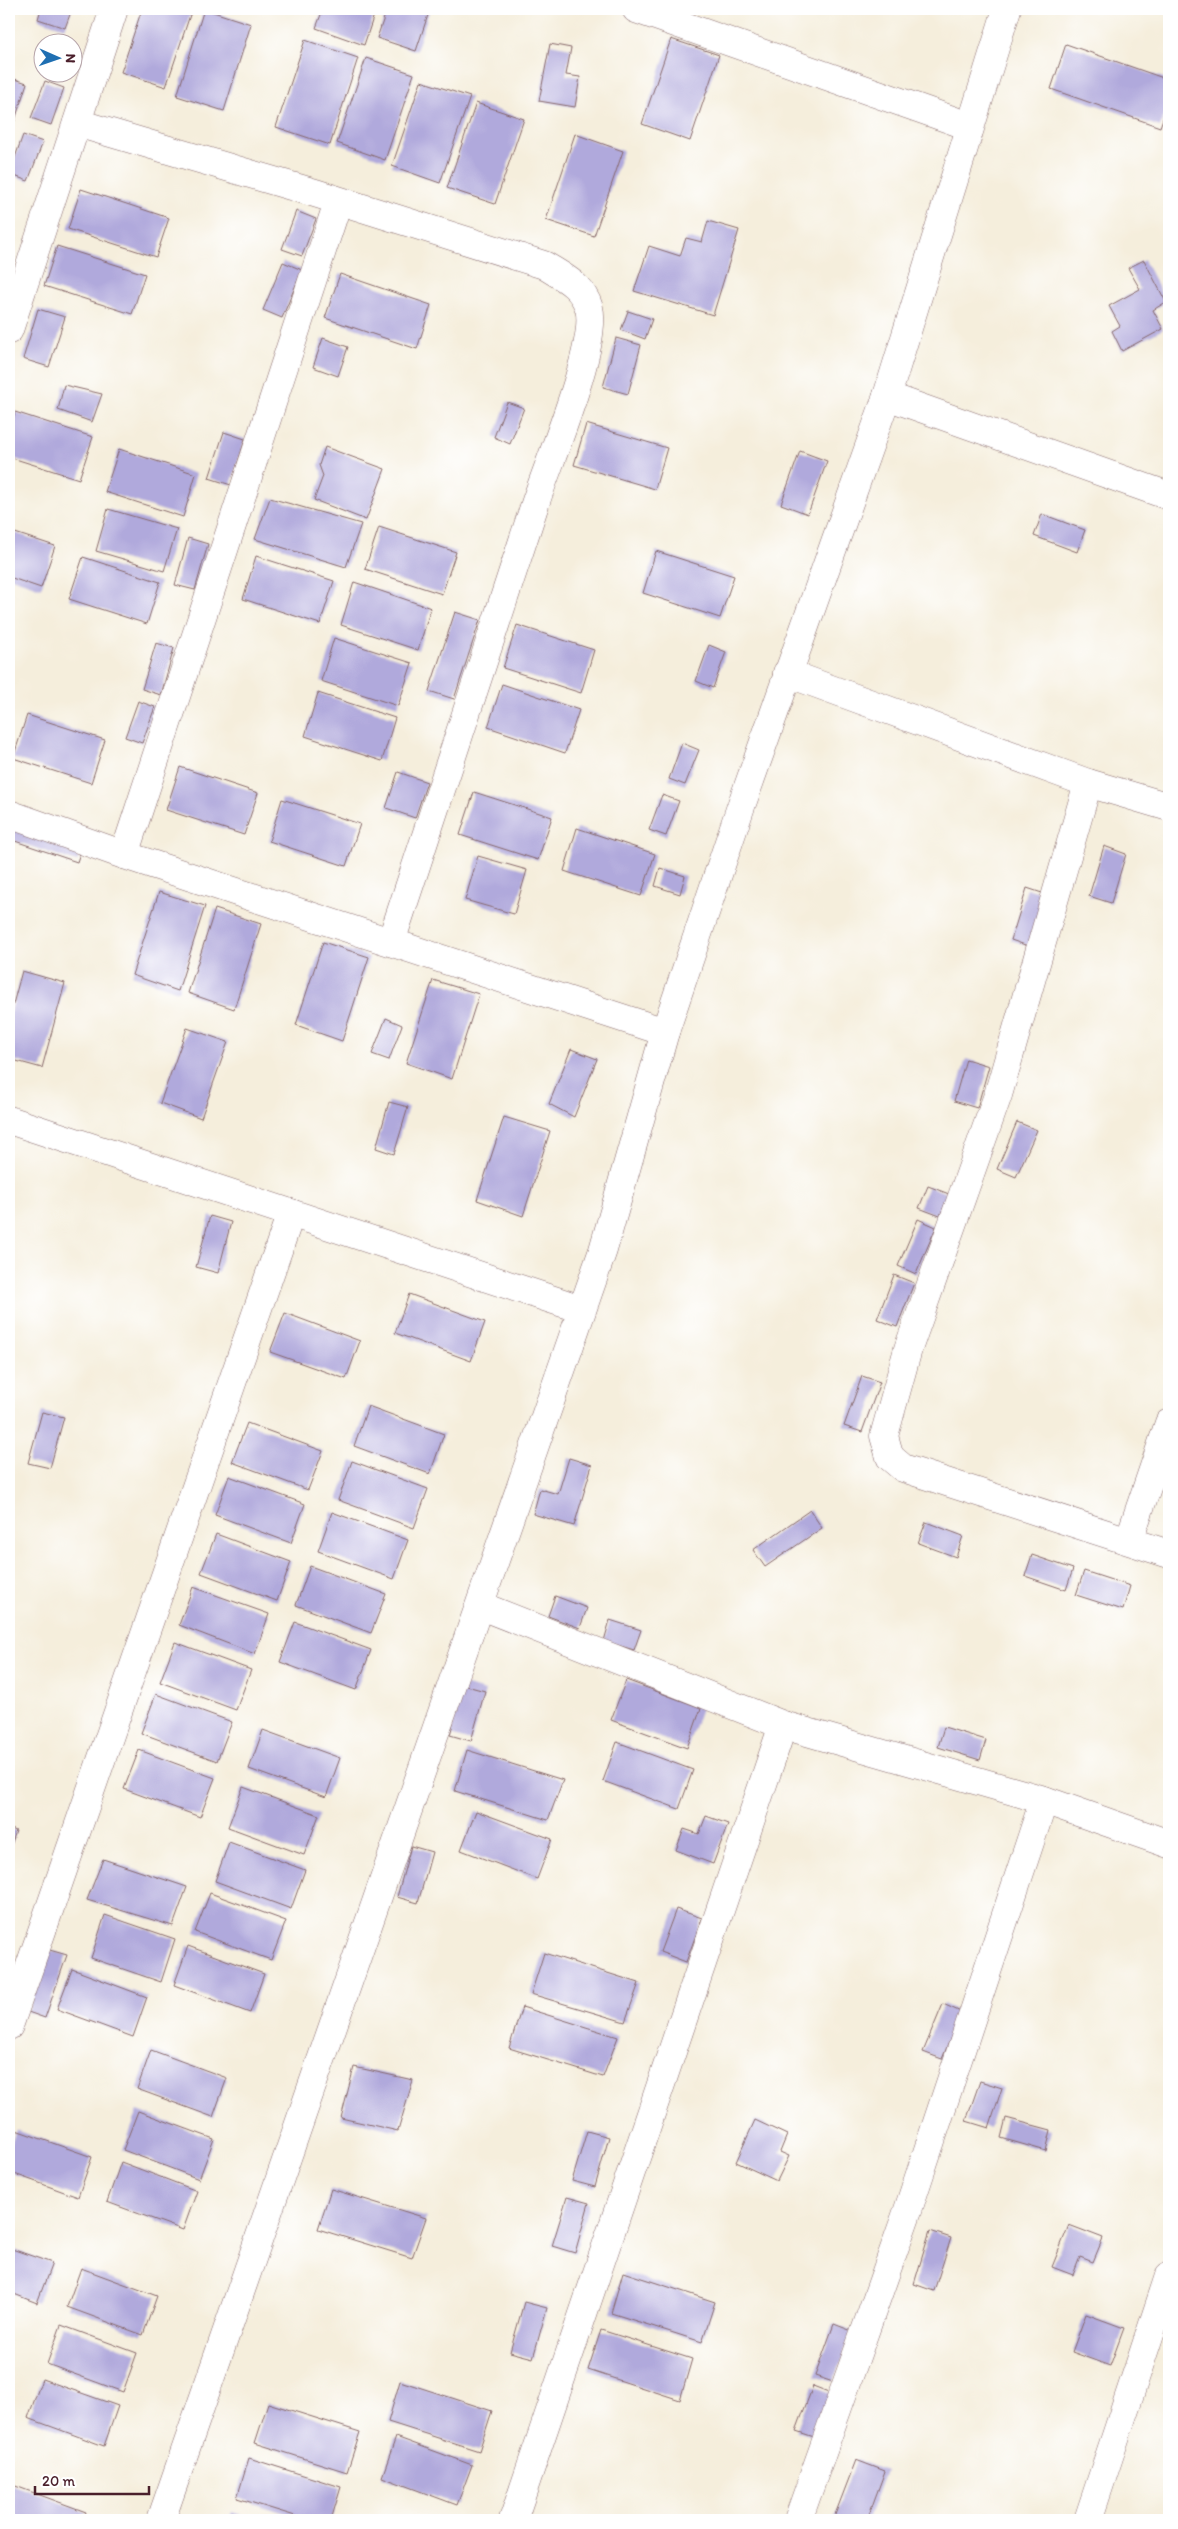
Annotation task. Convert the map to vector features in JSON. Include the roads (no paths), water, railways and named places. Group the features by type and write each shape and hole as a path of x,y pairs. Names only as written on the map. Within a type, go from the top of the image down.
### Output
{"street":[{"path":"9,330 114,9"},
{"path":"636,9 969,126"},
{"path":"162,2520 481,1606 581,1309 603,1250 665,1032 787,673 886,396 1007,9"},
{"path":"77,123 544,265 576,285 589,309 589,336 581,372 545,473 391,942"},
{"path":"124,855 338,202"},
{"path":"886,396 1169,496"},
{"path":"787,673 1088,783 1169,808"},
{"path":"1088,783 998,1094 908,1349 884,1436 890,1457 903,1468 1169,1554"},
{"path":"9,814 124,855 665,1032"},
{"path":"9,1120 581,1309"},
{"path":"9,2026 291,1213"},
{"path":"1129,1540 1169,1422"},
{"path":"481,1606 783,1724 1044,1800 1169,1844"},
{"path":"513,2520 783,1724"},
{"path":"798,2520 908,2210 1044,1800"},
{"path":"1088,2520 1169,2276"}]}
